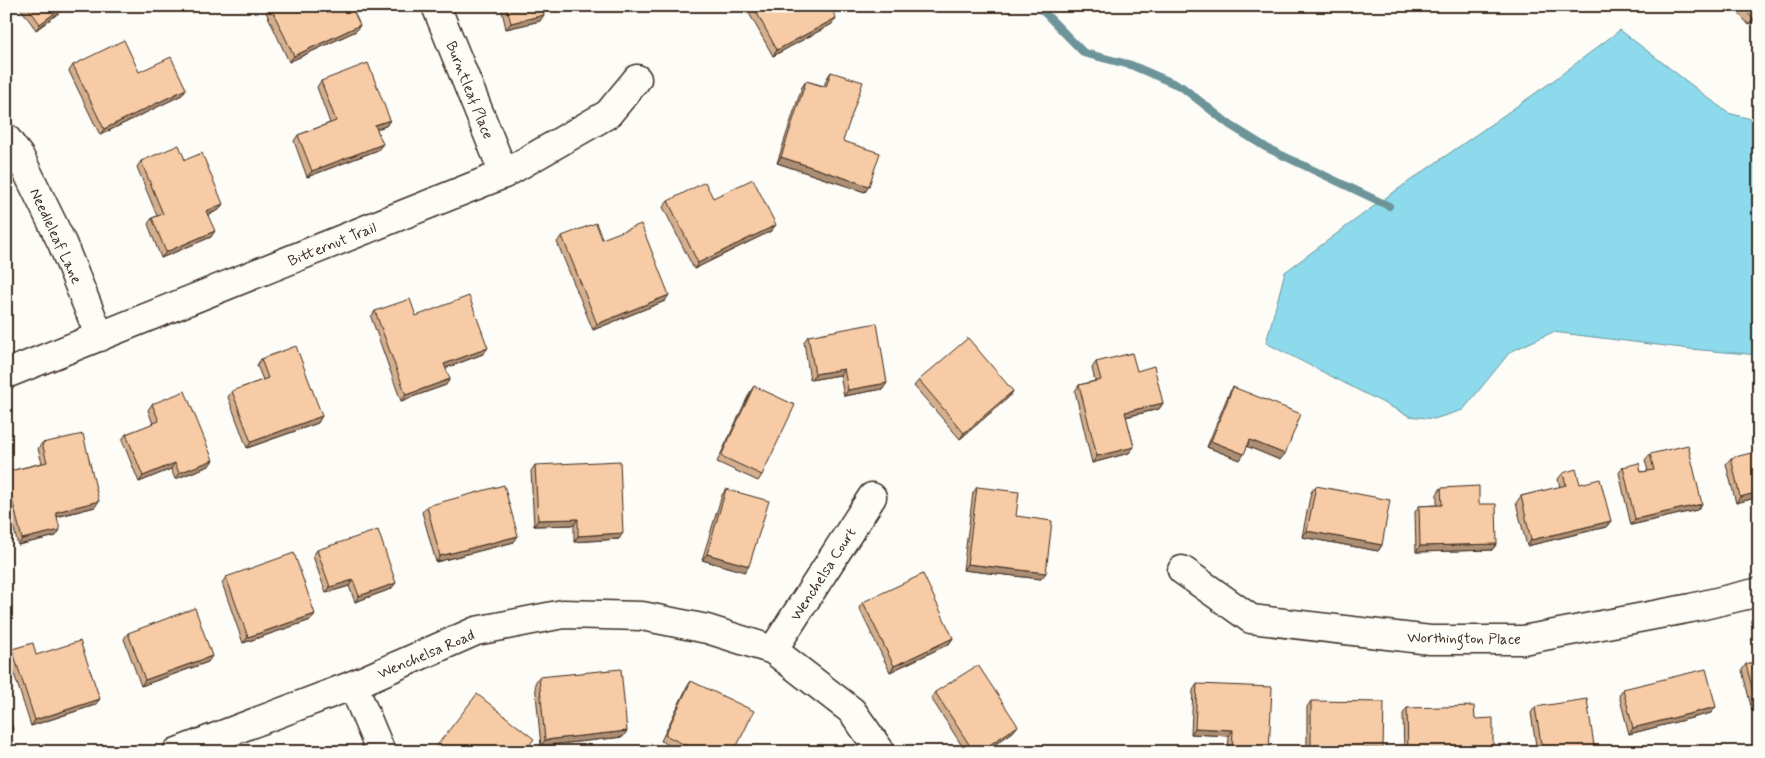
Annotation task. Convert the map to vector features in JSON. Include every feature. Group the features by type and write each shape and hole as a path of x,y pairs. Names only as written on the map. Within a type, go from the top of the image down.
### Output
{"street":[{"name":"Burntleaf Place","path":"436,6 504,174"},
{"name":"Bitternut Trail","path":"6,374 504,174 608,114 637,79"},
{"name":"Needleleaf Lane","path":"6,138 20,157 62,243 100,337"},
{"name":"Wenchelsa Court","path":"773,650 872,497"},
{"name":"Worthington Place","path":"1182,570 1251,619 1430,640 1523,640 1691,608 1759,592"},
{"name":"Wenchelsa Road","path":"178,752 353,685 476,631 564,614 642,616 707,629 773,650 852,711 881,752"},
{"path":"353,685 381,752"}],"water":[{"path":"1620,30 1728,113 1759,121 1759,355 1690,349 1553,332 1510,352 1463,410 1434,419 1409,416 1266,343 1285,272 1381,201 1550,83"}],"building":[{"path":"27,6 64,6 40,24"},
{"path":"270,6 351,6 360,25 294,56"},
{"path":"506,6 542,6 544,15 511,23"},
{"path":"753,6 830,6 836,18 777,50"},
{"path":"1742,6 1759,6 1759,14 1753,19"},
{"path":"124,40 139,72 171,57 186,89 104,129 73,65"},
{"path":"368,63 390,120 375,125 383,144 312,171 298,135 336,121 321,81"},
{"path":"831,72 863,82 843,141 880,153 869,186 781,157 806,81 826,87"},
{"path":"179,145 185,160 202,153 223,204 206,211 215,231 166,252 152,218 163,214 141,161"},
{"path":"753,179 776,225 698,263 668,201 705,182 713,198"},
{"path":"596,223 602,239 641,224 669,295 597,324 562,236"},
{"path":"469,296 488,348 444,364 450,379 406,395 375,311 410,299 416,316"},
{"path":"877,323 887,383 848,390 844,369 815,374 808,336"},
{"path":"968,338 1013,391 964,433 919,380"},
{"path":"296,346 322,416 251,442 232,391 268,378 261,359"},
{"path":"1132,353 1137,371 1154,366 1163,403 1125,412 1134,447 1097,456 1079,385 1101,380 1096,362"},
{"path":"754,386 795,405 762,475 721,456"},
{"path":"1233,387 1301,414 1285,454 1250,440 1244,454 1211,441"},
{"path":"185,391 213,460 179,473 175,463 143,476 126,434 159,421 152,404"},
{"path":"83,434 99,501 56,512 60,530 22,539 6,472 47,462 42,443"},
{"path":"1688,445 1702,504 1635,519 1623,467 1639,463 1641,472 1654,470 1650,454"},
{"path":"1759,451 1759,492 1740,497 1731,458"},
{"path":"620,461 623,533 578,536 578,519 538,520 535,465"},
{"path":"1576,469 1580,484 1600,479 1611,521 1531,540 1521,496 1566,485 1563,473"},
{"path":"504,485 518,536 440,556 427,506"},
{"path":"1316,486 1390,500 1382,545 1307,531"},
{"path":"1479,486 1479,504 1496,504 1497,544 1420,546 1419,506 1442,505 1441,488"},
{"path":"977,487 1019,492 1016,516 1052,521 1046,573 967,564"},
{"path":"726,489 769,501 749,566 707,554"},
{"path":"378,530 396,583 359,596 353,580 330,587 317,550"},
{"path":"294,553 315,614 248,637 226,577"},
{"path":"923,574 953,638 894,666 863,602"},
{"path":"195,608 212,656 145,680 128,633"},
{"path":"80,641 100,699 35,720 12,649 33,643 36,655"},
{"path":"1759,661 1759,715 1746,664"},
{"path":"978,665 1018,726 979,752 974,752 935,692"},
{"path":"621,669 627,731 545,740 539,677"},
{"path":"1706,669 1716,707 1633,728 1623,689"},
{"path":"691,681 754,711 734,752 699,752 665,735"},
{"path":"1197,684 1272,687 1269,752 1232,752 1233,730 1195,728"},
{"path":"477,694 534,739 524,752 432,752"},
{"path":"1587,699 1595,752 1559,752 1559,747 1542,749 1535,707"},
{"path":"1311,701 1384,702 1383,748 1311,747"},
{"path":"6,706 13,729 6,731"},
{"path":"1474,706 1475,719 1493,718 1493,752 1408,752 1407,708"},
{"path":"1055,747 1058,752 1048,752"}],"waterway":[{"path":"1038,6 1084,53 1131,65 1182,87 1230,125 1267,148 1389,206"}]}
